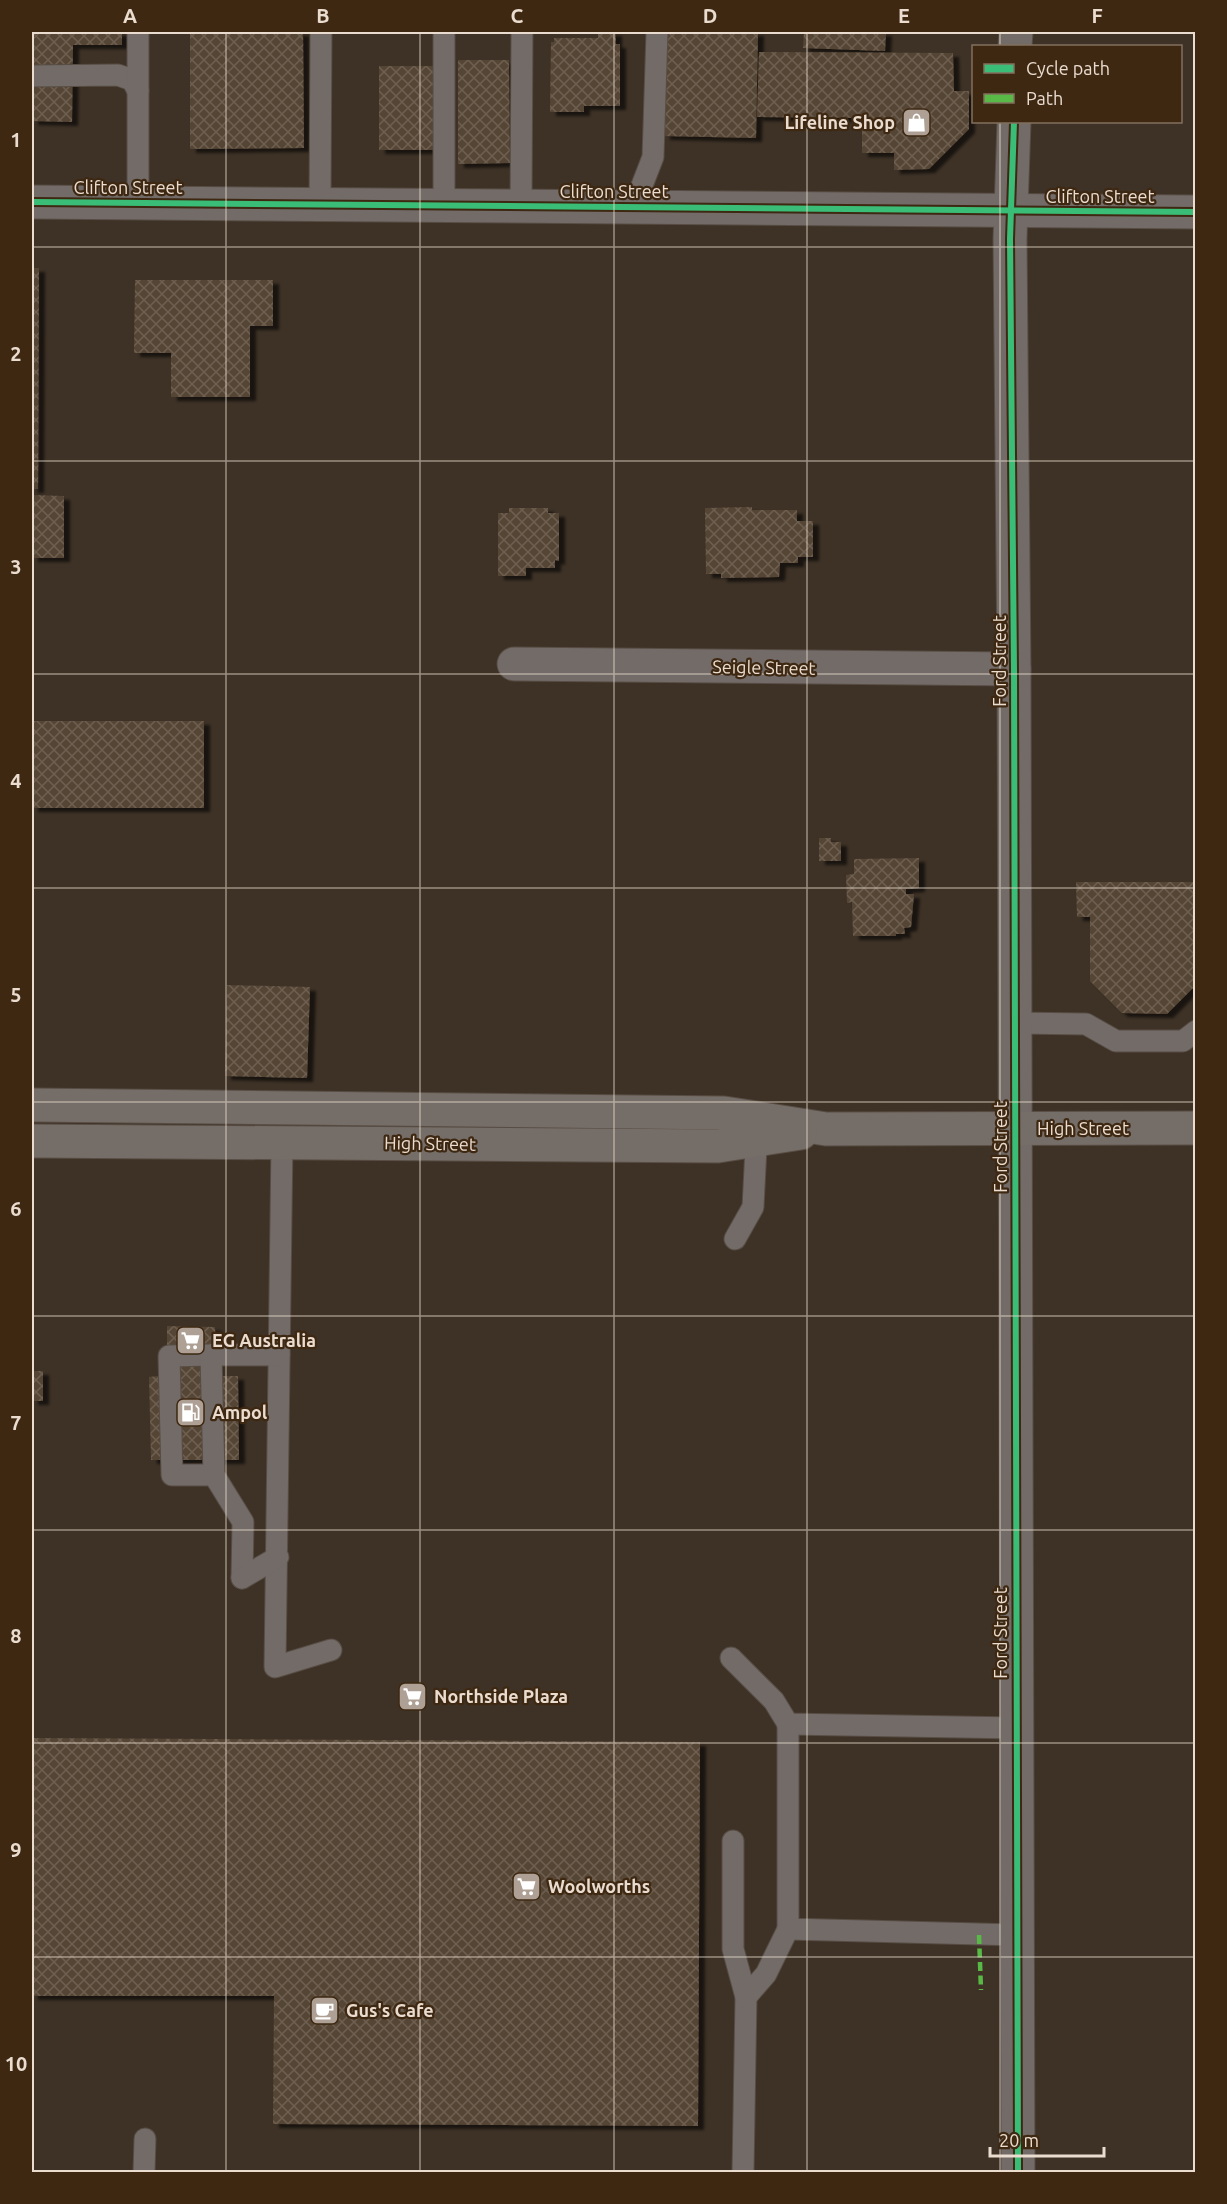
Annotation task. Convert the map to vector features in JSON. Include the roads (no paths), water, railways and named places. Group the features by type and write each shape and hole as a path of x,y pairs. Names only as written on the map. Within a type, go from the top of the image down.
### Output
{"main road":[{"name":"High Street","path":"32,1105 724,1113 757,1130"},
{"name":"High Street","path":"32,1141 718,1146 757,1130 1015,1127 1196,1128"}],"street":[{"name":"Ford Street","path":"1014,123 1011,210 1018,2172"},
{"name":"Clifton Street","path":"32,202 1196,212"},
{"name":"Seigle Street","path":"514,664 1014,669"}],"lane":[{"path":"138,32 138,202"},
{"path":"320,204 321,32"},
{"path":"444,32 444,205"},
{"path":"521,206 522,32"},
{"path":"634,206 653,157 657,32"},
{"path":"32,76 118,75 132,80 138,92"},
{"path":"1015,1023 1086,1024 1116,1041 1184,1041 1196,1030"},
{"path":"735,1239 753,1207 757,1130"},
{"path":"282,1142 276,1667 331,1650"},
{"path":"211,1355 214,1475 243,1522 242,1578 278,1557"},
{"path":"214,1475 172,1475 169,1356 279,1355"},
{"path":"731,1658 774,1701 788,1724 788,1929 766,1974 746,1997"},
{"path":"788,1724 1016,1728"},
{"path":"733,1841 733,1949 746,1997 743,2172"},
{"path":"788,1929 1018,1935"},
{"path":"144,2172 145,2139"}],"place":[{"name":"Lifeline Shop","path":"916,122"},
{"name":"EG Australia","path":"191,1340"},
{"name":"Ampol","path":"191,1412"},
{"name":"Northside Plaza","path":"413,1696"},
{"name":"Woolworths","path":"527,1886"},
{"name":"Gus's Cafe","path":"325,2010"}]}
